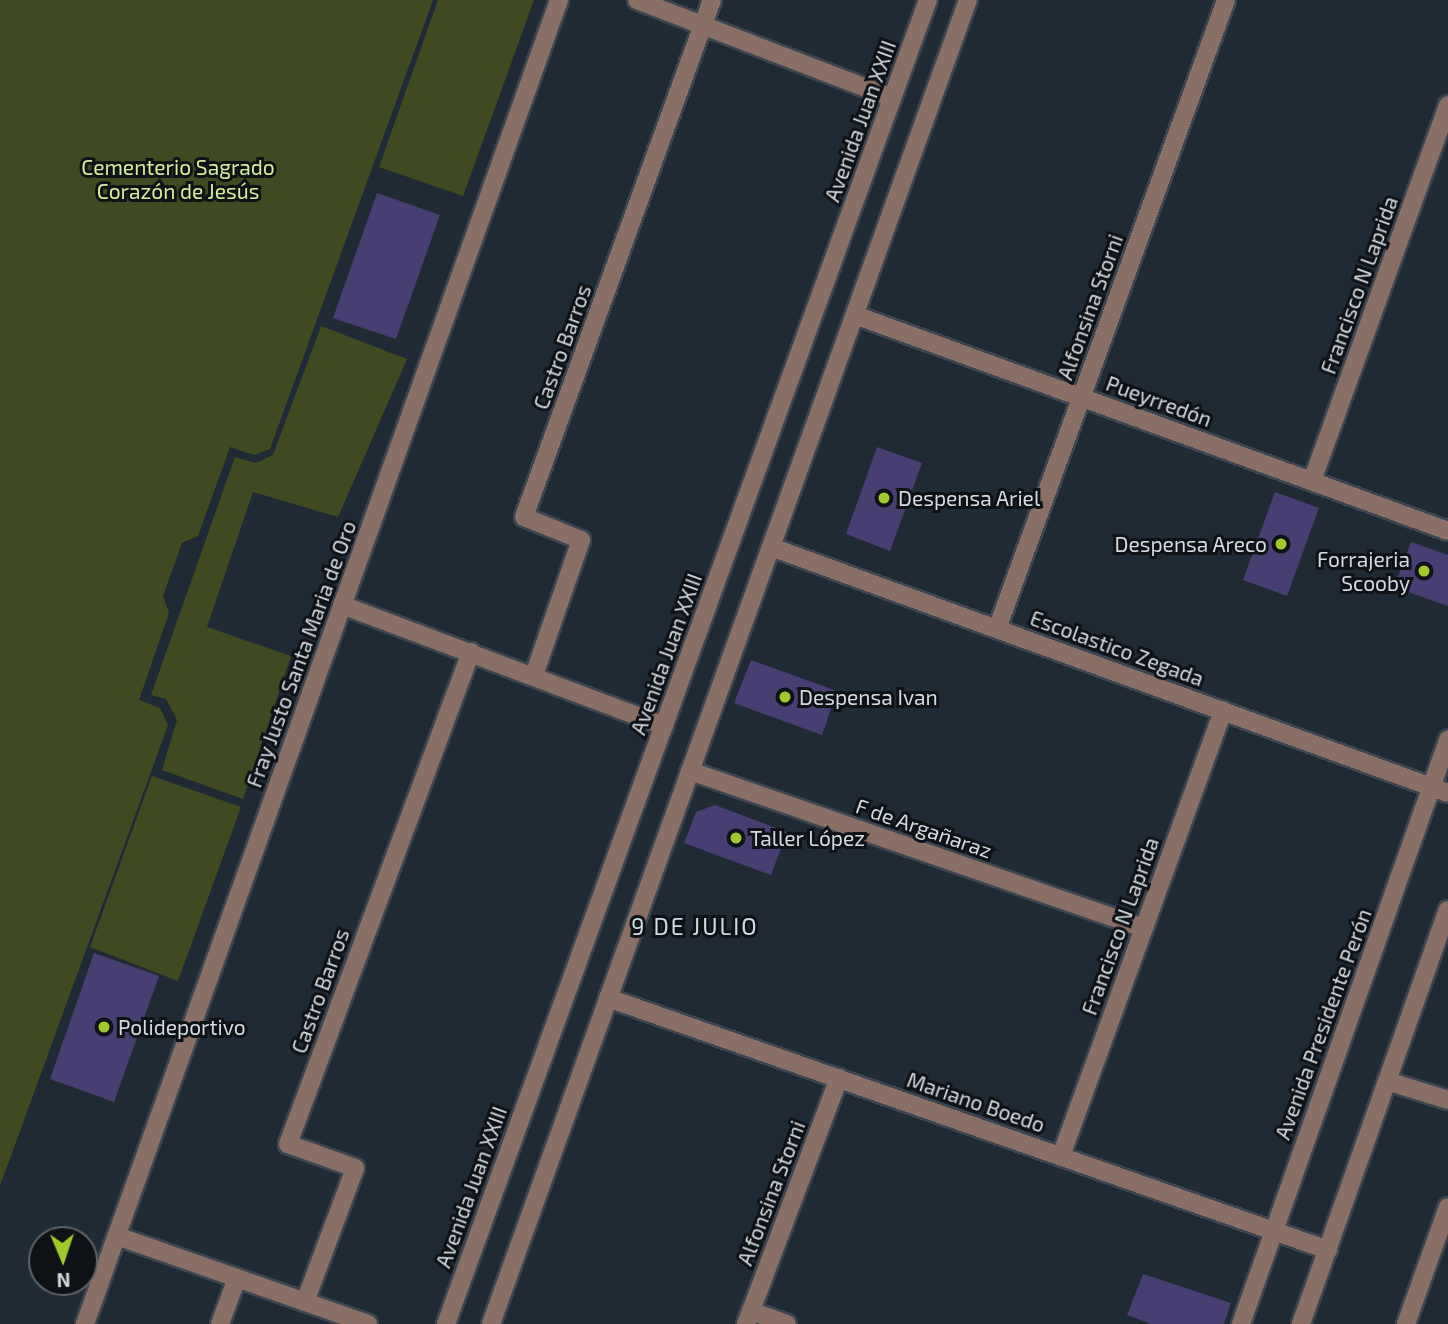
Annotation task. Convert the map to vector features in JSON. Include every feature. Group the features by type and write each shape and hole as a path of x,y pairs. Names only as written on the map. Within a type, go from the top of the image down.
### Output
{"street":[{"name":"Fray Justo Santa Maria de Oro","path":"85,1324 559,0"},
{"path":"636,0 892,98"},
{"name":"Castro Barros","path":"534,675 581,540 524,517 712,0"},
{"name":"Avenida Juan XXIII","path":"446,1324 928,0"},
{"path":"491,1324 968,0"},
{"name":"Alfonsina Storni","path":"997,629 1226,0"},
{"name":"Francisco N Laprida","path":"1312,481 1448,105"},
{"name":"Pueyrredón","path":"855,315 1448,531"},
{"name":"Escolastico Zegada","path":"771,547 1440,790"},
{"path":"342,605 664,726"},
{"name":"Castro Barros","path":"305,1302 355,1168 288,1144 471,652"},
{"name":"Francisco N Laprida","path":"1061,1156 1223,710"},
{"name":"Avenida Presidente Perón","path":"1241,1324 1440,790 1448,740"},
{"name":"F de Argañaraz","path":"690,771 1144,928"},
{"path":"1301,1324 1448,910"},
{"name":"Mariano Boedo","path":"608,998 1328,1250"},
{"name":"Alfonsina Storni","path":"749,1318 839,1078"},
{"path":"1387,1082 1448,1100"},
{"path":"1405,1324 1448,1207"},
{"path":"117,1236 368,1324"},
{"path":"220,1324 237,1278"},
{"path":"749,1318 787,1324"}],"green space":[{"name":"Cementerio Sagrado Corazón de Jesús","path":"0,0 433,0 270,449 254,455 230,447 198,536 182,543 163,596 169,613 139,700 160,708 168,725 0,1186"},
{"path":"438,0 534,0 463,196 379,167"},
{"path":"321,326 407,359 338,517 253,492 207,627 291,656 243,799 162,770 177,720 166,699 151,695 235,457 256,463 273,455"},
{"path":"152,776 241,807 178,981 90,947"}],"building":[{"path":"377,193 440,215 396,339 333,318"},
{"name":"Despensa Ariel","path":"877,447 922,463 890,551 846,534"},
{"name":"Despensa Areco","path":"1275,492 1319,508 1287,596 1243,580"},
{"name":"Forrajeria Scooby","path":"1411,542 1448,555 1448,606 1394,587"},
{"name":"Despensa Ivan","path":"751,660 837,691 822,735 734,703"},
{"name":"Taller López","path":"715,805 787,832 771,875 684,843 696,812"},
{"name":"Polideportivo","path":"94,953 159,976 114,1102 50,1079"},
{"path":"1143,1274 1231,1303 1224,1324 1151,1324 1127,1315"}],"place":[{"name":"Despensa Ariel","path":"884,498"},
{"name":"Despensa Areco","path":"1281,544"},
{"name":"Forrajeria Scooby","path":"1424,571"},
{"name":"Despensa Ivan","path":"785,697"},
{"name":"Taller López","path":"736,838"},
{"name":"Polideportivo","path":"104,1027"}],"district":[{"name":"9 DE JULIO","path":"695,926"}]}
